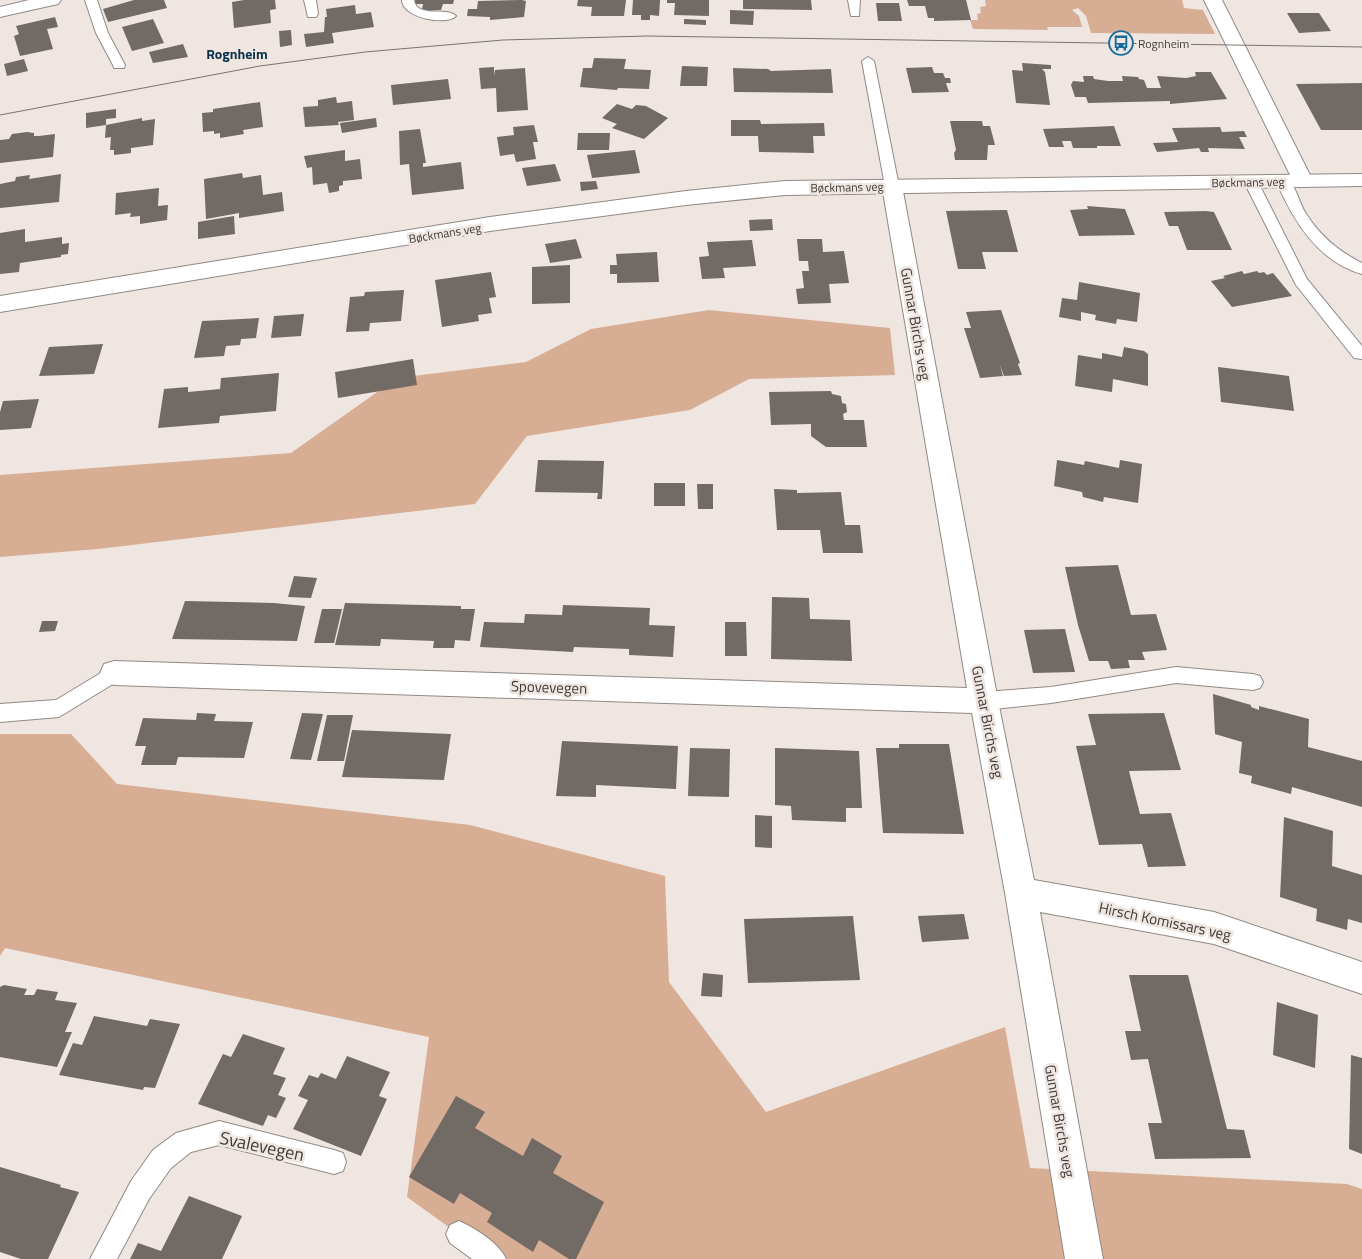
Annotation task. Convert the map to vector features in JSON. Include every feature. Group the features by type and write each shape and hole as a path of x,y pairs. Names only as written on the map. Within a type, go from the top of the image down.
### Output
{"street":[{"name":"Bøckmans veg","path":"1213,0 1236,46 1293,181"},
{"path":"0,12 40,1"},
{"name":"Bøckmans veg","path":"0,304 542,217 665,200 785,188 1362,180"},
{"name":"Gunnar Birchs veg","path":"892,186 984,701 1021,893 1084,1259"},
{"name":"Spovevegen","path":"114,673 984,701"},
{"name":"Hirsch Komissars veg","path":"1021,893 1214,928 1362,978"}],"lane":[{"path":"91,0 102,33 119,65"},
{"path":"310,0 312,14"},
{"path":"408,0 408,4 413,11 425,15 450,16"},
{"name":"Bøckmans veg","path":"868,61 892,186"},
{"path":"1293,181 1308,229 1325,248 1340,260 1362,269"},
{"path":"1251,182 1301,281 1360,354"},
{"path":"0,712 59,708 114,673"},
{"path":"984,701 1050,695 1176,675 1253,682"},
{"name":"Svalevegen","path":"103,1259 151,1174 162,1159 185,1142 220,1133 334,1162"},
{"path":"459,1234 493,1259"}],"shaded area":[{"path":"985,0 1182,0 1184,8 1203,10 1215,34 1091,33 1086,16 1078,8 1072,10 1079,16 1082,27 1047,27 1048,30 973,29 970,20 978,20 977,14 981,13 980,7 986,6"},
{"path":"709,310 890,328 895,375 749,379 690,410 527,436 475,504 98,549 0,557 0,475 291,453 397,378 526,362 591,329"},
{"path":"0,734 71,734 117,784 470,825 665,876 669,982 766,1112 1005,1027 1030,1168 1347,1184 1362,1189 1362,1259 493,1259 407,1197 429,1037 5,948 0,956"}],"building":[{"path":"134,0 164,0 167,8 108,22 103,9"},
{"path":"275,0 276,9 270,10 271,23 234,28 232,2"},
{"path":"414,0 454,0 453,4 443,4 441,10 422,10 423,4 413,4"},
{"path":"578,0 626,0 624,16 591,16 592,7 577,6"},
{"path":"633,0 660,0 659,16 650,15 650,20 641,20 641,15 632,15"},
{"path":"667,0 709,0 709,16 674,15 675,3 667,3"},
{"path":"743,0 811,0 812,10 743,9"},
{"path":"907,0 966,0 971,20 934,21 934,18 928,18 925,6 909,6"},
{"path":"478,1 526,1 524,17 490,20 490,17 467,16 468,9 477,9"},
{"path":"876,3 899,3 902,21 878,21"},
{"path":"355,5 356,14 371,12 374,27 332,33 334,43 306,47 304,34 324,32 325,17 327,17 326,9"},
{"path":"730,10 754,11 753,25 730,24"},
{"path":"1287,13 1319,13 1331,31 1299,33"},
{"path":"55,17 58,27 47,29 53,49 20,56 14,36 19,34 16,26"},
{"path":"153,19 164,43 132,51 122,27"},
{"path":"684,19 706,20 706,25 684,24"},
{"path":"291,30 292,45 280,47 279,31"},
{"path":"183,44 188,57 153,63 149,52"},
{"path":"594,58 626,59 624,69 651,70 649,89 618,88 617,90 580,87 583,68 592,68"},
{"path":"24,59 28,71 7,76 4,64"},
{"path":"1022,63 1051,65 1051,69 1042,69 1045,72 1050,105 1016,103 1012,70 1023,71"},
{"path":"682,66 708,67 707,86 680,86"},
{"path":"494,67 494,75 495,70 525,68 528,110 497,112 496,88 481,89 479,68"},
{"path":"932,67 934,73 943,73 945,78 950,78 951,83 946,83 949,92 912,93 906,68"},
{"path":"733,68 768,69 771,71 831,69 833,93 734,92"},
{"path":"1195,72 1211,72 1227,99 1170,104 1170,101 1088,103 1086,97 1075,97 1071,85 1073,81 1084,82 1083,76 1093,76 1094,79 1108,81 1123,81 1122,76 1138,77 1144,80 1147,88 1161,88 1157,76 1186,78 1196,76"},
{"path":"448,79 451,99 393,105 391,85"},
{"path":"1362,83 1362,130 1321,130 1296,84"},
{"path":"336,97 337,103 352,101 354,120 338,122 339,125 305,127 303,107 318,106 318,100"},
{"path":"260,102 263,127 243,130 244,134 220,138 220,133 214,134 214,131 203,132 202,113 213,112 213,109"},
{"path":"617,104 632,109 636,105 646,106 668,118 644,139 612,128 617,124 602,118"},
{"path":"116,109 116,118 106,119 106,125 86,128 86,113"},
{"path":"142,118 142,121 155,119 153,145 131,148 131,153 114,155 114,150 110,150 111,137 105,138 106,125"},
{"path":"376,118 377,127 342,133 340,123"},
{"path":"731,120 760,120 761,124 824,123 825,136 813,136 814,153 759,152 758,136 731,136"},
{"path":"950,121 982,121 983,126 990,126 995,145 988,145 987,160 955,160 954,153 956,150"},
{"path":"534,125 538,142 533,142 536,159 516,162 514,154 500,156 497,137 514,135 513,127"},
{"path":"1114,126 1121,146 1097,146 1097,148 1073,148 1071,141 1062,141 1064,147 1049,147 1043,129"},
{"path":"1220,127 1222,132 1244,131 1247,137 1239,137 1245,149 1208,148 1209,152 1201,152 1199,148 1157,152 1153,143 1178,142 1172,128"},
{"path":"420,129 426,163 423,163 423,167 461,162 464,189 412,195 409,164 400,165 399,131"},
{"path":"34,133 34,136 55,134 53,157 0,163 0,140 9,139 12,134"},
{"path":"578,133 610,133 609,150 577,150"},
{"path":"345,150 345,161 360,159 362,179 343,181 343,185 339,186 339,191 329,193 327,183 313,185 312,167 307,168 304,156"},
{"path":"635,150 640,173 592,178 587,155"},
{"path":"555,164 561,181 527,186 522,168"},
{"path":"242,173 243,178 261,175 263,195 282,192 284,211 239,218 239,213 206,219 204,179"},
{"path":"61,174 59,202 0,208 0,184 15,181 16,177 30,175 29,179"},
{"path":"596,181 598,189 581,191 580,182"},
{"path":"159,188 158,206 168,205 167,220 140,224 140,216 130,217 131,213 115,215 116,193"},
{"path":"1087,206 1125,209 1135,235 1079,236 1070,210 1088,209"},
{"path":"1007,210 1018,252 982,252 986,269 958,269 946,211"},
{"path":"1164,212 1214,212 1232,250 1187,250 1178,226 1169,226"},
{"path":"234,216 235,234 198,239 198,222"},
{"path":"772,219 773,230 750,231 749,220"},
{"path":"25,229 25,242 62,237 62,244 69,243 68,254 61,255 61,257 20,263 19,272 0,274 0,233"},
{"path":"576,239 582,258 550,263 545,244"},
{"path":"797,239 822,239 823,252 844,251 849,283 829,284 831,303 798,304 796,289 804,288 802,271 809,271 808,261 799,261"},
{"path":"752,240 756,266 723,268 725,278 702,279 699,257 709,256 707,242"},
{"path":"657,252 659,282 617,283 617,274 610,274 610,265 617,265 616,254"},
{"path":"570,265 570,303 532,304 532,267"},
{"path":"1242,271 1244,274 1257,271 1259,273 1264,272 1267,275 1273,273 1292,296 1232,307 1211,281"},
{"path":"491,272 496,297 489,298 492,313 478,315 479,321 442,327 435,280"},
{"path":"1079,282 1140,293 1137,322 1117,319 1116,324 1095,320 1096,315 1081,312 1081,321 1059,317 1062,298 1077,300"},
{"path":"404,290 401,321 370,323 369,331 346,332 350,297 364,296 365,292"},
{"path":"1001,310 1020,363 1018,364 1022,375 1004,376 1000,365 1003,376 980,378 964,328 971,328 966,312"},
{"path":"304,314 301,336 271,338 274,316"},
{"path":"259,318 256,338 241,339 240,345 226,346 224,356 194,358 202,321"},
{"path":"103,344 94,374 39,376 49,347"},
{"path":"1124,347 1144,351 1148,354 1148,386 1113,379 1112,392 1075,386 1078,355 1102,359 1102,353 1122,357"},
{"path":"413,359 417,385 338,398 335,372"},
{"path":"1218,367 1289,376 1294,411 1221,402"},
{"path":"279,373 276,411 220,416 219,423 158,428 164,389 188,387 188,392 220,389 221,378"},
{"path":"831,391 832,394 841,396 842,403 846,404 847,412 843,414 844,420 864,420 867,447 826,447 811,436 811,424 771,425 769,392"},
{"path":"39,399 31,428 0,430 0,412 3,401"},
{"path":"538,460 604,461 602,499 597,499 598,493 535,492"},
{"path":"1057,460 1084,465 1085,461 1119,468 1120,460 1142,464 1138,503 1104,497 1103,502 1083,497 1082,492 1054,486"},
{"path":"654,483 685,483 685,506 654,506"},
{"path":"697,484 713,484 713,509 698,509"},
{"path":"774,489 797,490 797,493 841,492 845,525 860,525 863,553 823,553 820,530 777,530"},
{"path":"1118,565 1131,615 1156,614 1167,650 1142,652 1145,660 1128,660 1130,668 1111,669 1108,661 1089,661 1078,625 1065,567"},
{"path":"294,576 317,578 311,598 288,597"},
{"path":"772,597 809,598 810,619 850,620 852,661 771,659"},
{"path":"185,601 274,603 305,606 297,641 172,639"},
{"path":"345,603 461,606 461,609 475,609 470,641 455,640 454,648 433,648 434,641 381,639 380,646 335,645"},
{"path":"563,605 650,608 649,625 675,626 673,657 629,655 629,649 574,647 573,652 480,647 484,622 524,623 525,614 562,615"},
{"path":"322,609 342,609 334,643 314,643"},
{"path":"42,621 58,621 55,631 39,632"},
{"path":"725,622 746,622 747,656 725,656"},
{"path":"1065,629 1075,672 1033,673 1024,630"},
{"path":"1213,694 1251,705 1251,707 1259,710 1259,706 1309,719 1308,747 1362,761 1362,807 1292,787 1291,794 1251,783 1252,776 1239,773 1242,742 1215,734"},
{"path":"197,713 216,714 214,721 253,722 244,758 178,757 176,765 141,765 146,746 135,746 143,718 196,720"},
{"path":"302,713 323,714 311,760 290,759"},
{"path":"1164,713 1181,770 1129,771 1140,814 1171,813 1186,866 1148,867 1142,844 1099,845 1076,746 1096,745 1088,714"},
{"path":"327,715 353,715 344,761 317,761"},
{"path":"352,730 451,734 444,780 342,777"},
{"path":"562,741 678,746 676,789 596,785 596,797 556,796"},
{"path":"899,744 949,744 964,834 883,833 876,748 899,748"},
{"path":"690,748 730,749 729,797 688,796"},
{"path":"775,748 859,751 862,808 846,808 846,822 792,820 791,806 775,805"},
{"path":"755,815 772,816 772,848 755,847"},
{"path":"1284,817 1333,831 1332,866 1362,875 1362,923 1348,919 1347,930 1316,921 1317,909 1280,897"},
{"path":"964,914 969,939 922,942 918,916"},
{"path":"853,916 860,980 748,983 744,919"},
{"path":"703,973 723,975 722,997 701,996"},
{"path":"1129,975 1188,975 1227,1129 1244,1130 1251,1158 1155,1159 1148,1123 1162,1123 1148,1059 1131,1060 1125,1031 1141,1031"},
{"path":"4,985 27,989 24,995 34,995 37,989 58,992 55,1000 77,1003 65,1032 72,1032 57,1067 0,1057 0,987"},
{"path":"1277,1002 1318,1015 1315,1068 1273,1055"},
{"path":"94,1016 147,1026 150,1019 180,1024 155,1088 144,1087 143,1090 59,1075 73,1043 82,1045"},
{"path":"243,1034 285,1048 273,1074 286,1078 278,1095 286,1098 276,1118 268,1115 263,1126 198,1104 223,1054 231,1057"},
{"path":"1351,1055 1362,1058 1362,1154 1349,1149"},
{"path":"347,1056 390,1072 379,1096 387,1099 361,1156 293,1129 308,1100 298,1096 309,1075 318,1078 321,1073 336,1079"},
{"path":"456,1096 485,1112 475,1128 523,1156 532,1138 562,1156 553,1173 604,1202 576,1259 569,1259 539,1240 533,1252 487,1222 492,1213 460,1193 454,1204 409,1177"},
{"path":"0,1167 79,1192 48,1259 21,1259 0,1252"},
{"path":"189,1196 242,1216 222,1259 130,1259 138,1243 161,1251"}],"tram line":[{"path":"0,115 260,66 365,52 503,40 647,36 1362,47"}],"place":[{"name":"Rognheim","path":"1121,43"}],"district":[{"name":"Rognheim","path":"237,53"}]}
